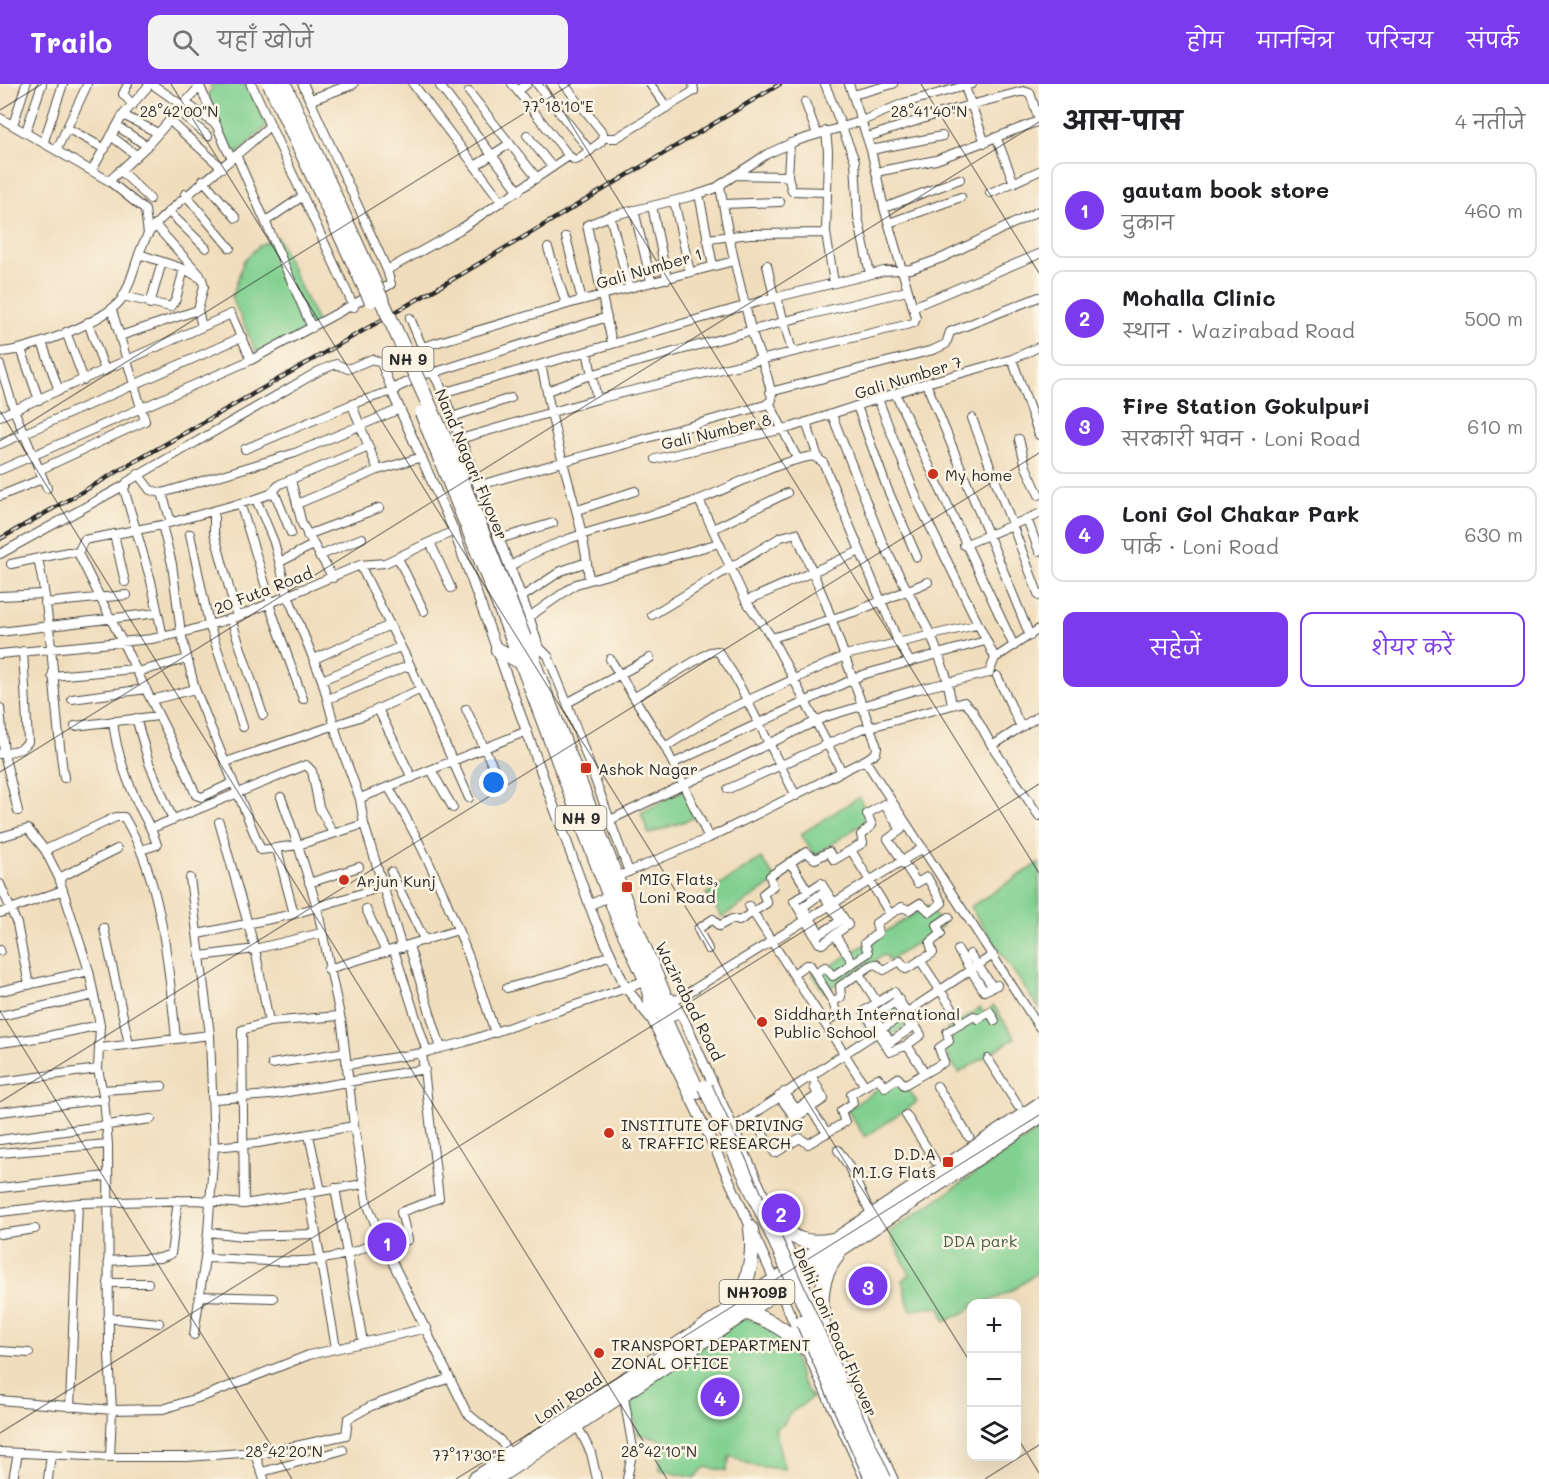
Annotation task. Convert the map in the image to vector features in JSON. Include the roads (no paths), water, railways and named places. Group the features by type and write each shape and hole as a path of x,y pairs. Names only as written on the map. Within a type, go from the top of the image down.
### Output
{"highway":[{"name":"Nand Nagari Flyover","path":"270,84 426,422 528,662"},
{"name":"Nand Nagari Flyover","path":"284,84 448,449 518,637"},
{"path":"498,650 528,662"},
{"name":"Wazirabad Road","path":"528,662 545,723 610,896 647,975"},
{"name":"Wazirabad Road","path":"528,662 622,874 647,975"},
{"name":"Delhi Loni Road Flyover","path":"647,975 884,1479"},
{"name":"Delhi Loni Road Flyover","path":"665,1013 872,1479"},
{"name":"Loni Road","path":"841,1243 872,1216 1039,1105"},
{"name":"Loni Road","path":"475,1479 621,1389 841,1243 1039,1118"},
{"path":"776,1221 786,1233 802,1241 841,1243 823,1283 820,1320"},
{"path":"751,1228 753,1244 750,1272 740,1310 778,1325 805,1348"},
{"name":"Loni Road","path":"499,1478 577,1425 621,1389"}],"street":[{"path":"13,125 26,84"},
{"path":"26,131 42,84"},
{"path":"44,141 63,84"},
{"path":"128,84 123,94 134,105"},
{"path":"92,170 123,116 151,84 182,107 216,125"},
{"path":"251,84 354,307"},
{"path":"0,470 251,360 390,286 392,281 303,84"},
{"path":"310,100 353,84"},
{"path":"413,84 502,202"},
{"path":"512,84 569,156 575,160 590,151 603,138 616,138 666,106 689,96 694,91 693,84"},
{"path":"518,91 527,84"},
{"path":"537,84 590,151"},
{"path":"564,84 603,133 603,138"},
{"path":"650,84 666,106"},
{"path":"825,84 855,161 858,217 870,274"},
{"path":"460,439 597,399 912,324 916,321 884,208 872,150 849,84"},
{"path":"853,95 893,84"},
{"path":"57,149 87,85"},
{"path":"109,181 147,146 199,85 230,155 237,157 312,328"},
{"path":"612,343 586,229 587,225 610,216 699,194 720,185 760,158 790,143 862,121 904,103 967,85 970,106 985,143"},
{"path":"440,86 519,191"},
{"path":"469,92 537,178"},
{"path":"868,138 970,106 1027,92 1032,98 1039,121 997,139 936,160 876,172"},
{"path":"806,102 817,134"},
{"path":"182,107 208,136"},
{"path":"123,116 158,133"},
{"path":"0,118 44,141 109,181 145,210 148,234"},
{"path":"170,120 222,168"},
{"path":"0,352 21,349 42,342 112,310 123,296 148,234 155,225 185,194 237,157 270,125"},
{"path":"117,126 147,146"},
{"path":"68,128 105,149"},
{"path":"826,131 826,233 834,283"},
{"path":"526,135 552,167"},
{"path":"111,136 136,155"},
{"path":"872,150 942,136"},
{"path":"997,139 1014,183"},
{"path":"790,143 788,176 792,191 827,192"},
{"path":"475,166 509,144"},
{"path":"387,270 459,230 569,156"},
{"path":"120,170 150,199"},
{"path":"990,194 1039,171"},
{"path":"735,175 788,176"},
{"path":"884,208 960,179"},
{"path":"204,180 236,218"},
{"path":"480,485 772,400 762,358 751,332 728,236 720,185"},
{"path":"185,194 230,248"},
{"name":"Gali Number 1","path":"422,348 566,304 713,266 699,194"},
{"path":"266,221 303,196"},
{"path":"889,223 961,197"},
{"path":"674,201 690,272"},
{"path":"723,204 780,202"},
{"path":"652,206 667,279"},
{"path":"634,210 651,281"},
{"path":"442,393 776,297 870,274 900,268 911,269 942,258 1039,211"},
{"path":"168,212 206,248"},
{"path":"610,216 629,287"},
{"path":"155,225 202,279 204,286 198,310 202,327"},
{"path":"707,239 728,236 826,233"},
{"path":"566,237 582,300"},
{"path":"548,248 566,304"},
{"path":"139,254 184,269 202,279"},
{"path":"913,307 1039,254"},
{"path":"713,266 734,261"},
{"path":"150,304 162,262"},
{"path":"767,265 792,351"},
{"path":"123,296 167,308 174,305 184,269"},
{"path":"548,391 590,375 907,291"},
{"path":"770,392 933,350 946,344 950,332 1039,297"},
{"path":"39,470 143,423 146,419 112,310"},
{"path":"120,336 198,310"},
{"path":"0,416 231,314 251,360"},
{"path":"245,449 433,373 607,317"},
{"path":"410,318 480,485 538,646 548,656 567,703 608,820 622,874 709,838 796,796 876,753 877,747 831,619 803,545 794,532 781,537 652,615"},
{"path":"88,322 105,370"},
{"path":"66,332 84,380"},
{"path":"0,444 242,337"},
{"path":"42,342 59,391"},
{"path":"1037,348 1039,358"},
{"name":"Gali Number 7","path":"783,429 926,383 1011,359 1037,348"},
{"path":"21,349 39,400"},
{"path":"587,351 590,375 597,399"},
{"path":"0,554 125,485 138,474 331,365 336,364 345,369 377,359 454,531 589,905 610,955 626,988 665,1013 751,1228 865,1479"},
{"path":"1011,359 1039,435"},
{"path":"0,365 14,410 47,488"},
{"path":"541,366 584,536 589,580"},
{"path":"926,383 1030,636"},
{"path":"895,393 964,545 1014,646"},
{"path":"452,417 511,398"},
{"path":"878,399 919,504 976,625 995,658"},
{"path":"769,402 796,459"},
{"path":"352,405 378,470"},
{"path":"857,406 887,488 917,556"},
{"path":"138,474 150,490 162,493 259,466 400,409"},
{"path":"832,415 883,544 931,635 952,704"},
{"path":"972,418 1039,596"},
{"path":"806,422 818,457 823,462 899,642 910,662"},
{"name":"Gali Number 8","path":"656,459 783,429"},
{"path":"1019,439 1026,467 1039,495"},
{"path":"78,553 84,540 137,530 256,499 273,491 277,486 369,447"},
{"path":"297,504 378,470 422,457"},
{"path":"509,567 553,544 699,500 796,459 818,457"},
{"path":"0,496 42,479"},
{"path":"291,480 307,535 333,578"},
{"path":"125,485 162,637"},
{"path":"273,491 291,532"},
{"path":"578,510 635,491"},
{"path":"162,493 181,633 195,689 226,762 258,848 264,850 298,845 364,824"},
{"path":"713,529 787,493"},
{"path":"256,499 280,562 288,596 322,680 334,724 360,799 364,824 424,1052 439,1198 401,1212 408,1240 385,1246"},
{"path":"699,500 746,601 772,638 842,772"},
{"path":"240,503 270,604 303,699"},
{"path":"307,535 379,508"},
{"path":"214,511 214,532 234,618 263,715"},
{"path":"964,545 1039,514"},
{"path":"1027,519 1039,551"},
{"path":"500,538 553,524"},
{"name":"20 Futa Road","path":"0,654 122,642 181,633 234,618 360,565 385,563 454,531"},
{"path":"114,534 124,582"},
{"path":"190,534 209,624 243,727"},
{"path":"319,556 362,538"},
{"path":"430,542 451,588"},
{"path":"529,617 568,587 719,543"},
{"path":"280,562 313,545"},
{"path":"746,601 860,551"},
{"path":"11,564 78,553"},
{"path":"78,553 146,688 196,795 202,797 232,783"},
{"path":"398,558 424,611"},
{"path":"38,559 49,628 63,778"},
{"path":"522,597 561,571 587,562"},
{"path":"360,565 410,665 469,798"},
{"path":"772,638 882,601 928,582"},
{"path":"0,596 45,598 127,595"},
{"path":"0,632 49,628 157,613"},
{"path":"314,659 390,625"},
{"path":"665,747 718,714 843,656 976,625"},
{"path":"608,820 816,721 862,705 989,673 995,658 1039,629"},
{"path":"674,763 852,680 985,641"},
{"path":"528,662 538,646"},
{"path":"322,680 400,647"},
{"path":"2,754 21,749 28,742 23,651"},
{"path":"635,697 710,652 718,651 770,742 796,796"},
{"path":"567,703 650,658"},
{"path":"52,676 136,670 187,659"},
{"path":"610,659 674,763 709,838"},
{"path":"328,699 410,665"},
{"path":"997,676 1020,727"},
{"path":"72,699 146,688"},
{"path":"151,700 195,689"},
{"path":"226,762 378,709 421,689"},
{"path":"728,789 869,726 964,702 1039,816"},
{"path":"0,708 2,754 18,811"},
{"path":"378,709 412,778"},
{"path":"466,709 495,771"},
{"path":"75,726 158,716"},
{"path":"992,746 1039,716"},
{"path":"135,718 149,763 173,820"},
{"path":"113,721 117,751 129,784 152,828 157,845 141,850"},
{"path":"360,799 545,723"},
{"path":"866,760 1039,1027"},
{"path":"152,828 306,765 312,771 319,807 333,833"},
{"path":"431,770 453,808"},
{"path":"389,788 426,854 458,930 495,1032"},
{"path":"281,797 317,907 345,1052 363,1184 381,1239 427,1328 467,1413 500,1440 511,1456"},
{"path":"708,949 698,929 713,919 722,926 732,919 739,921 751,909 767,903 763,894 773,886 770,876 806,852 815,859 829,852 834,860 863,843 861,835 871,827 867,814 884,804 901,830 888,839 917,883 927,877 942,903 930,912 920,903 909,910 902,907 875,924 879,932 866,942 868,953 833,976 825,967 815,973"},
{"path":"45,850 121,816 141,850 168,956 176,1038"},
{"path":"219,822 255,949 269,1022"},
{"path":"0,837 28,829 45,850 59,878 89,971 100,1025 98,1069 103,1090 108,1144 108,1318 112,1410 110,1457"},
{"path":"665,1013 772,941 923,848"},
{"path":"59,878 117,849"},
{"path":"277,849 294,914"},
{"path":"851,850 890,914"},
{"path":"790,862 808,891"},
{"path":"309,883 359,867"},
{"path":"392,872 425,941"},
{"path":"190,878 210,1035 214,1099 211,1202 194,1335"},
{"path":"823,883 840,921 822,933 819,933 794,901 808,891 823,883"},
{"path":"0,884 12,908 29,985"},
{"path":"198,934 294,914 382,887"},
{"path":"0,913 63,890"},
{"path":"822,894 833,904 848,925 819,944 807,919 803,906 822,894"},
{"path":"589,905 610,896"},
{"path":"366,909 398,949 441,1048"},
{"path":"751,909 866,1086"},
{"path":"833,1002 841,997 840,986 876,964 884,970 900,961 906,969 934,952 930,943 941,934 937,925 949,917"},
{"path":"104,928 129,1044"},
{"path":"328,969 458,930"},
{"path":"201,956 255,949 321,933"},
{"path":"835,935 853,963"},
{"path":"958,950 974,967"},
{"path":"970,954 984,991 993,984"},
{"path":"507,988 566,972 610,955"},
{"path":"733,1128 993,955"},
{"path":"920,960 962,1023"},
{"path":"793,974 809,964 815,973 833,1002 837,1015 825,1023"},
{"path":"0,991 89,971"},
{"path":"859,974 877,1002"},
{"path":"346,1065 424,1052 495,1032 626,988 647,975"},
{"path":"877,1002 864,1011 878,1030 891,1042 911,1029 906,1012 894,1002 873,1017 878,1030 890,1052 921,1035 894,992 877,1002"},
{"path":"0,1016 94,995"},
{"path":"751,1116 776,1153 800,1138 807,1145 845,1122 841,1111 853,1104 851,1094 878,1078 885,1087 898,1078 904,1085 944,1062 939,1048 949,1041 946,1032 974,1016 978,1019 990,1012 995,1021"},
{"name":"Wazirabad Road","path":"665,1013 684,1020 892,1479"},
{"path":"244,1204 242,1030 269,1022 339,1016"},
{"path":"0,1042 44,1037 100,1025"},
{"path":"100,1048 210,1035"},
{"path":"907,1044 925,1073"},
{"path":"272,1064 345,1052"},
{"path":"988,1059 1018,1106"},
{"path":"0,1082 98,1069"},
{"path":"214,1099 244,1098 348,1084 425,1069"},
{"path":"782,1094 796,1109 818,1095 809,1076"},
{"path":"782,1094 794,1118 825,1098 809,1076"},
{"path":"103,1090 162,1086"},
{"path":"937,1086 969,1137"},
{"path":"0,1112 104,1099"},
{"path":"810,1108 827,1133"},
{"path":"906,1115 934,1161"},
{"path":"0,1140 151,1119"},
{"path":"214,1147 309,1135 354,1126"},
{"path":"309,1135 321,1191"},
{"path":"0,1153 108,1144"},
{"path":"838,1150 848,1165 872,1216"},
{"path":"0,1188 107,1176"},
{"path":"0,1212 78,1203 178,1200 244,1204 363,1184"},
{"path":"335,1188 349,1254 363,1342"},
{"path":"309,1194 336,1348"},
{"path":"108,1261 160,1258 171,1254 178,1200"},
{"path":"70,1407 78,1203"},
{"path":"0,1234 35,1229"},
{"path":"208,1232 242,1236 316,1234"},
{"path":"205,1258 257,1262 322,1260 360,1251 381,1239"},
{"path":"108,1283 148,1283"},
{"path":"200,1296 273,1298"},
{"path":"795,1326 794,1318 798,1310 808,1308 820,1320"},
{"path":"108,1318 159,1323"},
{"path":"0,1400 112,1410 163,1409 183,1404 309,1355 427,1328"},
{"path":"0,1352 29,1353"},
{"path":"255,1455 346,1435 348,1419 371,1406 450,1378"},
{"path":"621,1389 633,1449 627,1479"},
{"path":"577,1425 591,1453 597,1479"},
{"path":"0,1452 110,1457 188,1457 254,1452 263,1475 343,1450"},
{"path":"13,1479 18,1453"},
{"path":"48,1479 51,1454"}],"railway":[{"path":"0,539 460,275 780,84"}],"place":[{"name":"My home","path":"933,474"},
{"name":"Ashok Nagar","path":"586,768"},
{"name":"Arjun Kunj","path":"344,880"},
{"name":"MIG Flats, Loni Road","path":"627,887"},
{"name":"Siddharth International Public School","path":"762,1022"},
{"name":"INSTITUTE OF DRIVING & TRAFFIC RESEARCH","path":"609,1133"},
{"name":"D.D.A M.I.G Flats","path":"948,1162"},
{"name":"Mohalla Clinic","path":"781,1213"},
{"name":"gautam book store","path":"387,1242"},
{"name":"Fire Station Gokulpuri","path":"868,1286"},
{"name":"TRANSPORT DEPARTMENT ZONAL OFFICE","path":"599,1353"},
{"name":"Loni Gol Chakar Park","path":"720,1397"}],"park label":[{"name":"DDA park","path":"980,1240"}]}
